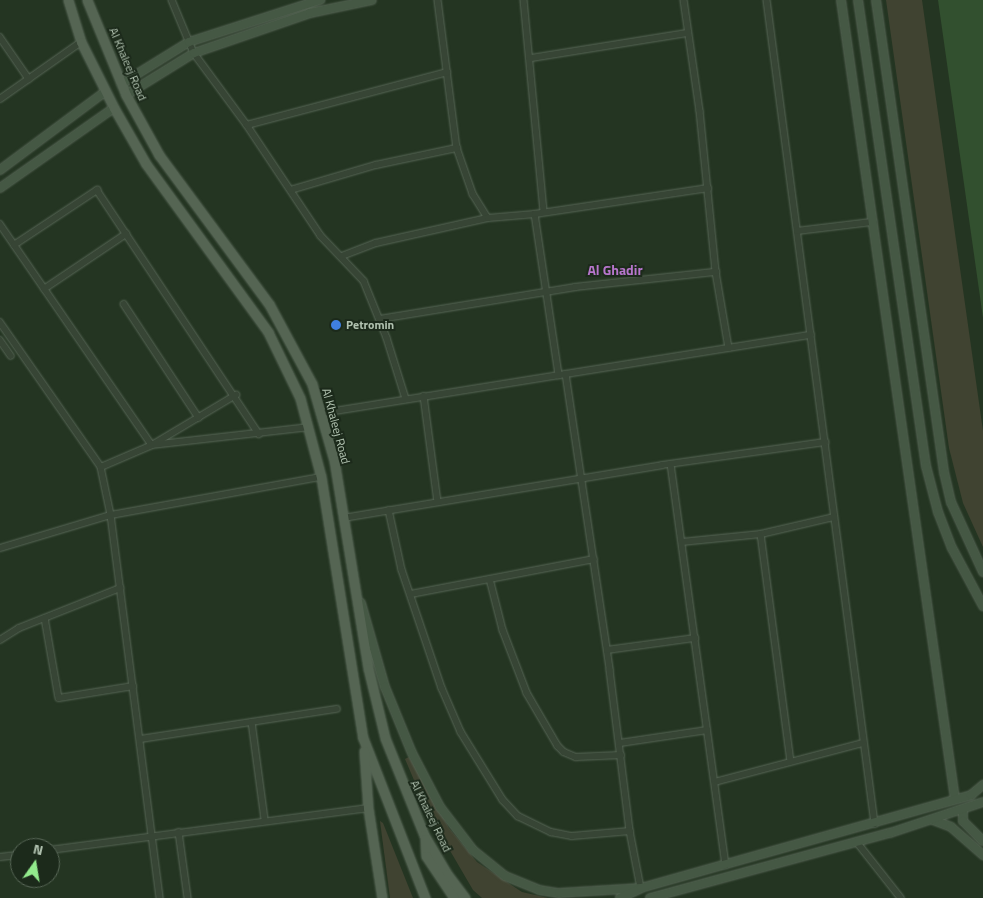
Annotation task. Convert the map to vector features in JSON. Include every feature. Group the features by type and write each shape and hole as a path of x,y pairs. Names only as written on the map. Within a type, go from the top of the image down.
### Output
{"main road":[{"name":"Al Khaleej Road","path":"68,0 81,42 114,108 146,164 268,332 292,379 310,427 321,478 363,738 425,898"},
{"name":"Al Khaleej Road","path":"87,0 126,95 159,155 282,325 322,412 356,584 368,668 385,738 424,835 451,881 465,898"},
{"path":"121,84 189,42 320,0"},
{"path":"126,95 194,53 310,13 372,0"},
{"path":"841,0 955,799"},
{"path":"858,0 926,466 938,512 952,548 983,606"},
{"path":"876,0 942,465 951,502 983,572"},
{"path":"0,170 106,91"},
{"path":"0,188 114,108"},
{"path":"356,584 385,687 399,724 440,807 473,850 505,876 539,890 558,893 642,888"},
{"path":"363,738 368,808 382,898"},
{"path":"620,898 642,888 875,824 971,795 983,785"},
{"path":"650,898 857,842 933,820 983,802"},
{"path":"963,810 963,821 983,841"},
{"path":"933,820 951,827 983,855"},
{"path":"424,835 426,856 454,898"},
{"path":"404,842 432,898"},
{"path":"674,898 696,886"}],"street":[{"path":"172,0 194,53 247,125 321,236 364,281 380,319 406,399"},
{"path":"438,0 457,148 473,194 488,218"},
{"path":"524,0 532,58 544,212"},
{"path":"684,0 708,188 716,272 729,348"},
{"path":"767,0 862,743 875,824"},
{"path":"532,58 688,33"},
{"path":"0,37 28,79"},
{"path":"0,98 81,42"},
{"path":"247,125 447,72"},
{"path":"291,190 376,164 457,148"},
{"path":"342,256 376,243 488,218 535,214 708,188"},
{"path":"14,245 97,190 236,395 259,434"},
{"path":"535,214 559,375"},
{"path":"797,231 873,222"},
{"path":"0,224 152,445"},
{"path":"44,289 126,234"},
{"path":"380,319 548,292 716,272"},
{"path":"124,304 199,418"},
{"path":"0,322 101,467 111,515 160,898"},
{"path":"322,412 811,335"},
{"path":"0,340 11,356"},
{"path":"566,374 607,650 630,831 642,888"},
{"path":"101,467 152,445 236,395"},
{"path":"424,396 438,502"},
{"path":"152,445 310,427"},
{"path":"343,518 671,464 825,442"},
{"path":"671,464 726,865"},
{"path":"0,548 111,515 321,478"},
{"path":"389,510 411,594 442,688 461,732 503,800 518,816 551,832 572,836 630,831"},
{"path":"682,542 761,534 834,517"},
{"path":"761,534 791,762"},
{"path":"411,594 594,558"},
{"path":"490,579 503,630 527,693 558,746 564,752 576,757 621,755"},
{"path":"0,640 45,618 120,588"},
{"path":"45,618 59,698 133,686"},
{"path":"607,650 695,638"},
{"path":"140,739 337,709"},
{"path":"252,722 265,820"},
{"path":"620,743 708,730"},
{"path":"714,782 862,743"},
{"path":"60,849 265,820 368,808"},
{"path":"179,832 188,898"},
{"path":"857,842 901,898"}],"shaded area":[{"path":"886,0 922,0 983,431 983,547 963,503 949,448"},
{"path":"938,0 983,0 983,318"},
{"path":"409,757 449,828 477,862 522,892 548,898 482,898 473,890 428,813 405,759"},
{"path":"380,821 383,823 413,898 390,898"}],"place":[{"name":"Petromin","path":"336,325"}],"district":[{"name":"Al Ghadir","path":"615,270"}]}
